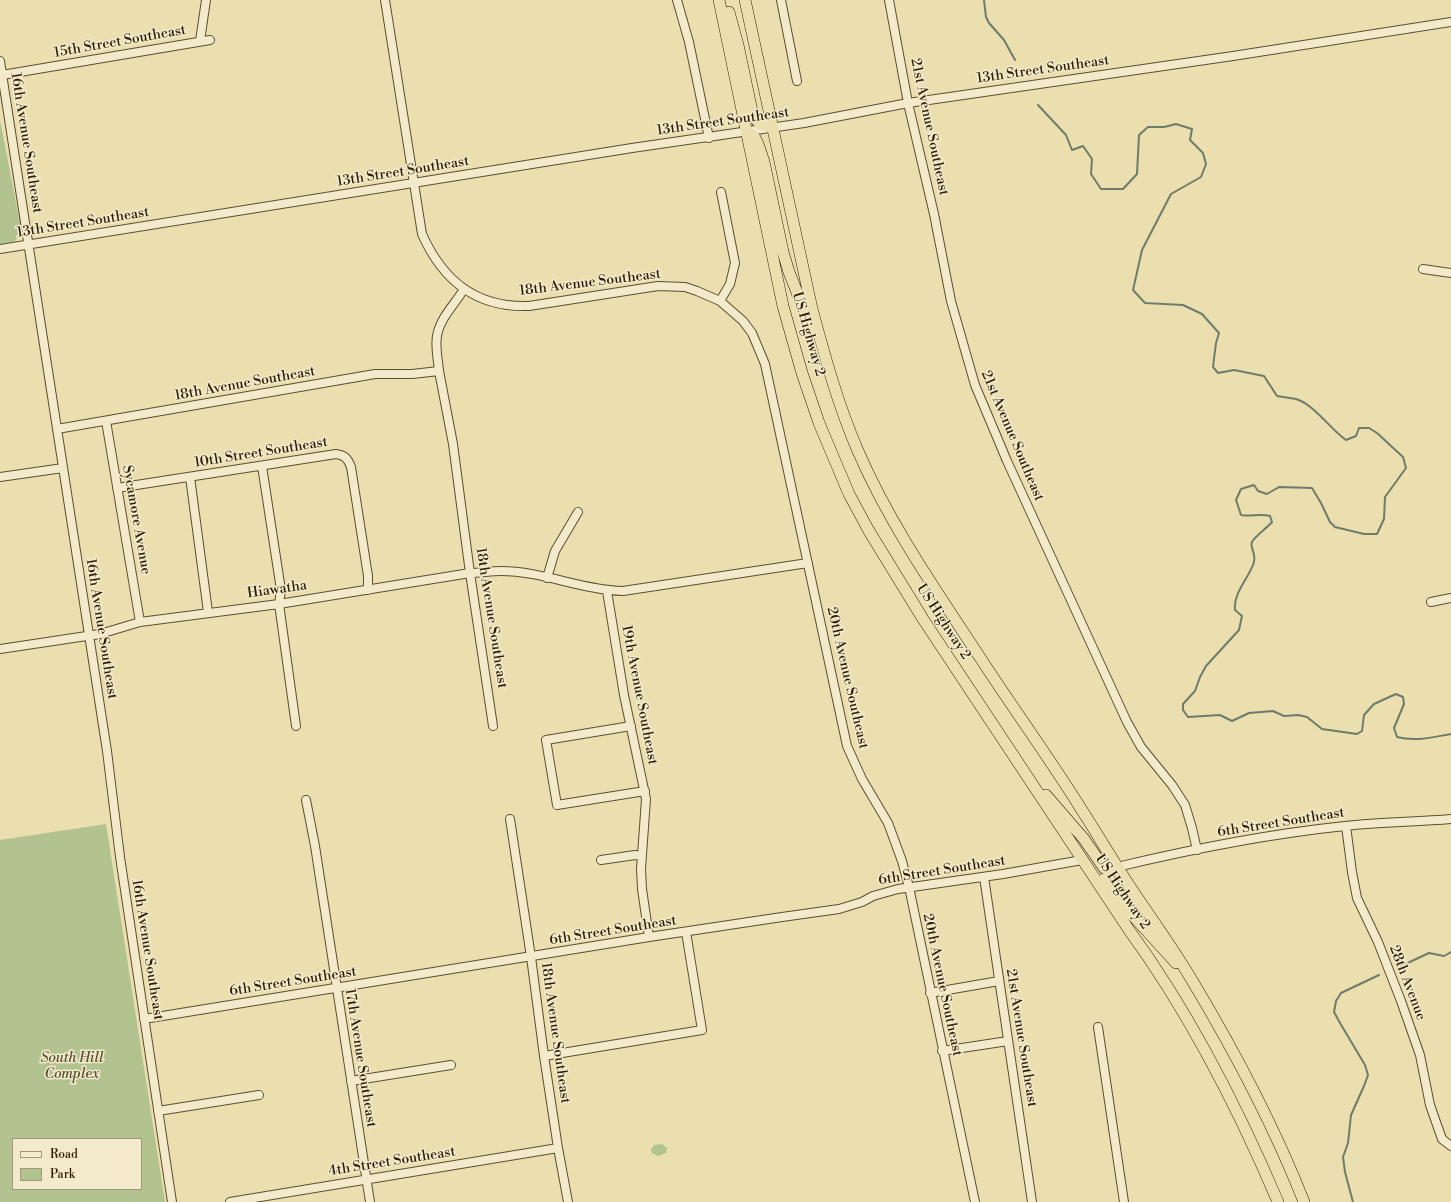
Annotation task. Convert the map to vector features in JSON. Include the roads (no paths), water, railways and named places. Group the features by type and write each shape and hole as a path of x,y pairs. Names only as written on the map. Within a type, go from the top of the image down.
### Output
{"highway":[{"name":"US Highway 2","path":"719,0 783,306 802,373 819,423 849,494 923,619 1082,860 1129,930 1150,958 1182,1009 1234,1107 1272,1188 1277,1202"},
{"path":"725,0 738,45 753,116 758,123 772,128"},
{"name":"US Highway 2","path":"745,0 809,295 825,358 843,414 859,453 898,528 921,567 1077,802 1192,981 1234,1054 1277,1140 1304,1202"},
{"path":"747,132 754,136 758,144 764,162 783,252 789,272 825,358"},
{"path":"1011,753 1084,839 1104,868 1110,869 1117,866"},
{"path":"1082,860 1088,860 1093,864 1125,907 1192,981"}],"street":[{"name":"15th Street Southeast","path":"2,75 200,41 206,0"},
{"name":"18th Avenue Southeast","path":"385,0 422,234 430,252 449,277 464,289 486,300 515,306 529,306 658,286 685,288 697,291 720,301"},
{"path":"677,0 690,50 709,138"},
{"path":"780,0 797,80"},
{"name":"21st Avenue Southeast","path":"889,0 908,103 934,214 951,301 975,386 1010,468 1127,722 1141,747 1172,785 1185,805 1192,828 1196,850"},
{"name":"13th Street Southeast","path":"0,249 632,148 772,128 908,103 1233,56 1451,22"},
{"path":"200,41 210,40"},
{"name":"16th Avenue Southeast","path":"0,61 107,751 120,857 172,1202"},
{"path":"720,301 730,284 735,263 721,192"},
{"path":"1423,269 1451,273"},
{"name":"18th Avenue Southeast","path":"464,289 445,316 437,336 436,349 452,444 493,726"},
{"name":"20th Avenue Southeast","path":"720,301 743,321 752,333 765,364 847,746 862,779 888,823 900,854 909,887 974,1202"},
{"name":"18th Avenue Southeast","path":"57,429 375,374 412,374 439,371"},
{"name":"Sycamore Avenue","path":"106,421 140,622"},
{"name":"10th Street Southeast","path":"117,488 336,454 342,455 346,457 351,468 368,576 368,590"},
{"path":"262,466 281,590 279,604 296,726"},
{"path":"0,477 63,468"},
{"path":"190,477 208,612"},
{"path":"578,512 555,551 547,578 607,591 623,591 808,563"},
{"name":"Hiawatha","path":"0,650 108,632 140,622 279,604 470,574 501,571 547,578"},
{"name":"19th Avenue Southeast","path":"607,591 619,664 645,791 646,809 641,856 642,889 650,937"},
{"path":"1431,602 1451,598"},
{"path":"631,726 546,740 557,805 645,791"},
{"name":"17th Avenue Southeast","path":"306,800 315,846 370,1202"},
{"name":"18th Avenue Southeast","path":"510,819 544,1056 568,1202"},
{"name":"6th Street Southeast","path":"1117,866 1289,833 1346,826 1451,819"},
{"name":"28th Avenue","path":"1346,826 1357,898 1378,942 1406,1014 1420,1055 1430,1105 1442,1139 1451,1146"},
{"path":"601,860 635,855 641,856"},
{"name":"6th Street Southeast","path":"144,1019 650,937 838,909 862,902 873,896 909,887 984,877 1082,860"},
{"name":"21st Avenue Southeast","path":"984,877 1032,1202"},
{"path":"544,1056 702,1030 686,932"},
{"path":"930,993 999,981"},
{"path":"1098,1027 1124,1202"},
{"path":"942,1051 1008,1041"},
{"path":"351,1081 451,1065"},
{"path":"158,1111 259,1095"},
{"name":"4th Street Southeast","path":"230,1202 271,1199 366,1180 558,1148"}],"waterway":[{"path":"984,0 986,17 989,23 1004,40 1015,60"},
{"path":"1038,105 1066,135 1072,150 1083,146 1092,159 1091,174 1101,189 1123,189 1137,174 1139,135 1148,127 1164,127 1176,124 1192,129 1190,140 1203,153 1206,164 1201,177 1171,194 1142,250 1133,290 1145,303 1183,305 1202,314 1219,333 1216,343 1213,367 1218,373 1234,370 1264,376 1277,396 1296,399 1310,406 1346,440 1356,436 1359,428 1369,428 1377,433 1403,457 1406,468 1385,497 1384,519 1377,534 1364,534 1335,527 1330,522 1312,488 1279,487 1267,494 1258,491 1254,485 1241,489 1236,500 1241,515 1270,516 1272,522 1256,537 1251,544 1255,558 1238,593 1235,604 1235,610 1242,616 1239,630 1206,666 1195,691 1183,704 1183,710 1188,717 1220,715 1232,721 1249,713 1273,711 1284,716 1298,715 1307,717 1322,729 1357,734 1362,731 1364,715 1374,704 1396,694 1403,697 1404,704 1394,728 1397,737 1417,739 1451,734"},
{"path":"1399,967 1429,953 1444,956 1451,952"},
{"path":"1353,1202 1345,1172 1343,1157 1348,1143 1351,1115 1368,1075 1365,1065 1334,1012 1336,1001 1341,993 1379,975"}],"park label":[{"name":"South Hill Complex","path":"72,1068"}]}
